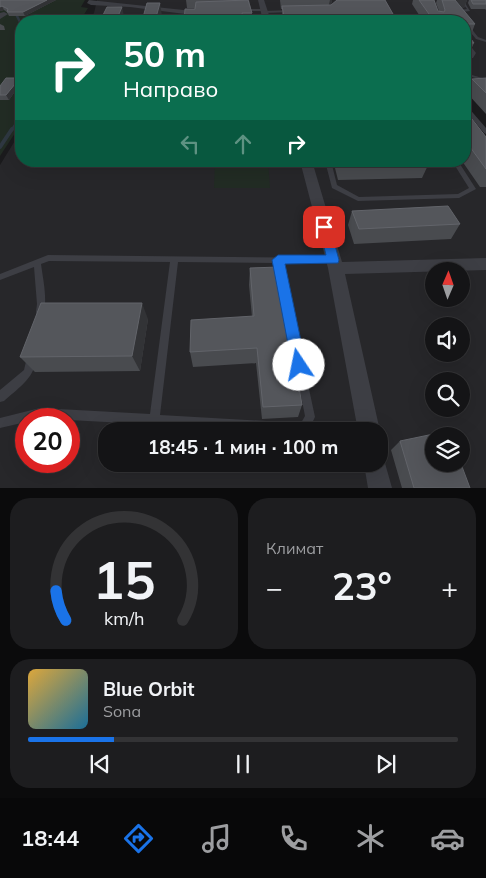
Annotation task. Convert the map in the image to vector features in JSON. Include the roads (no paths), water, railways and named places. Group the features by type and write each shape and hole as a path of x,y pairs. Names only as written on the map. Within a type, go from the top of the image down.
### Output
{"street":[{"path":"92,0 90,3 130,6 183,15"},
{"path":"261,0 265,15"},
{"path":"308,167 334,264 367,422"},
{"path":"334,264 486,264"},
{"path":"377,472 380,488"}],"lane":[{"path":"457,1 472,1"},
{"path":"455,12 469,10 463,1"},
{"path":"234,10 293,11"},
{"path":"471,30 477,38 486,41"},
{"path":"471,76 486,80"},
{"path":"471,114 486,132"},
{"path":"329,167 334,186 358,199 459,196 473,189 459,167"},
{"path":"0,277 48,258 278,260 334,264"},
{"path":"154,420 174,259"},
{"path":"0,423 40,413 304,428 310,418 278,260"},
{"path":"37,262 41,304 38,323"},
{"path":"0,397 28,372 34,343"}],"waterway":[{"path":"12,130 15,125"},
{"path":"0,147 12,129"}]}
